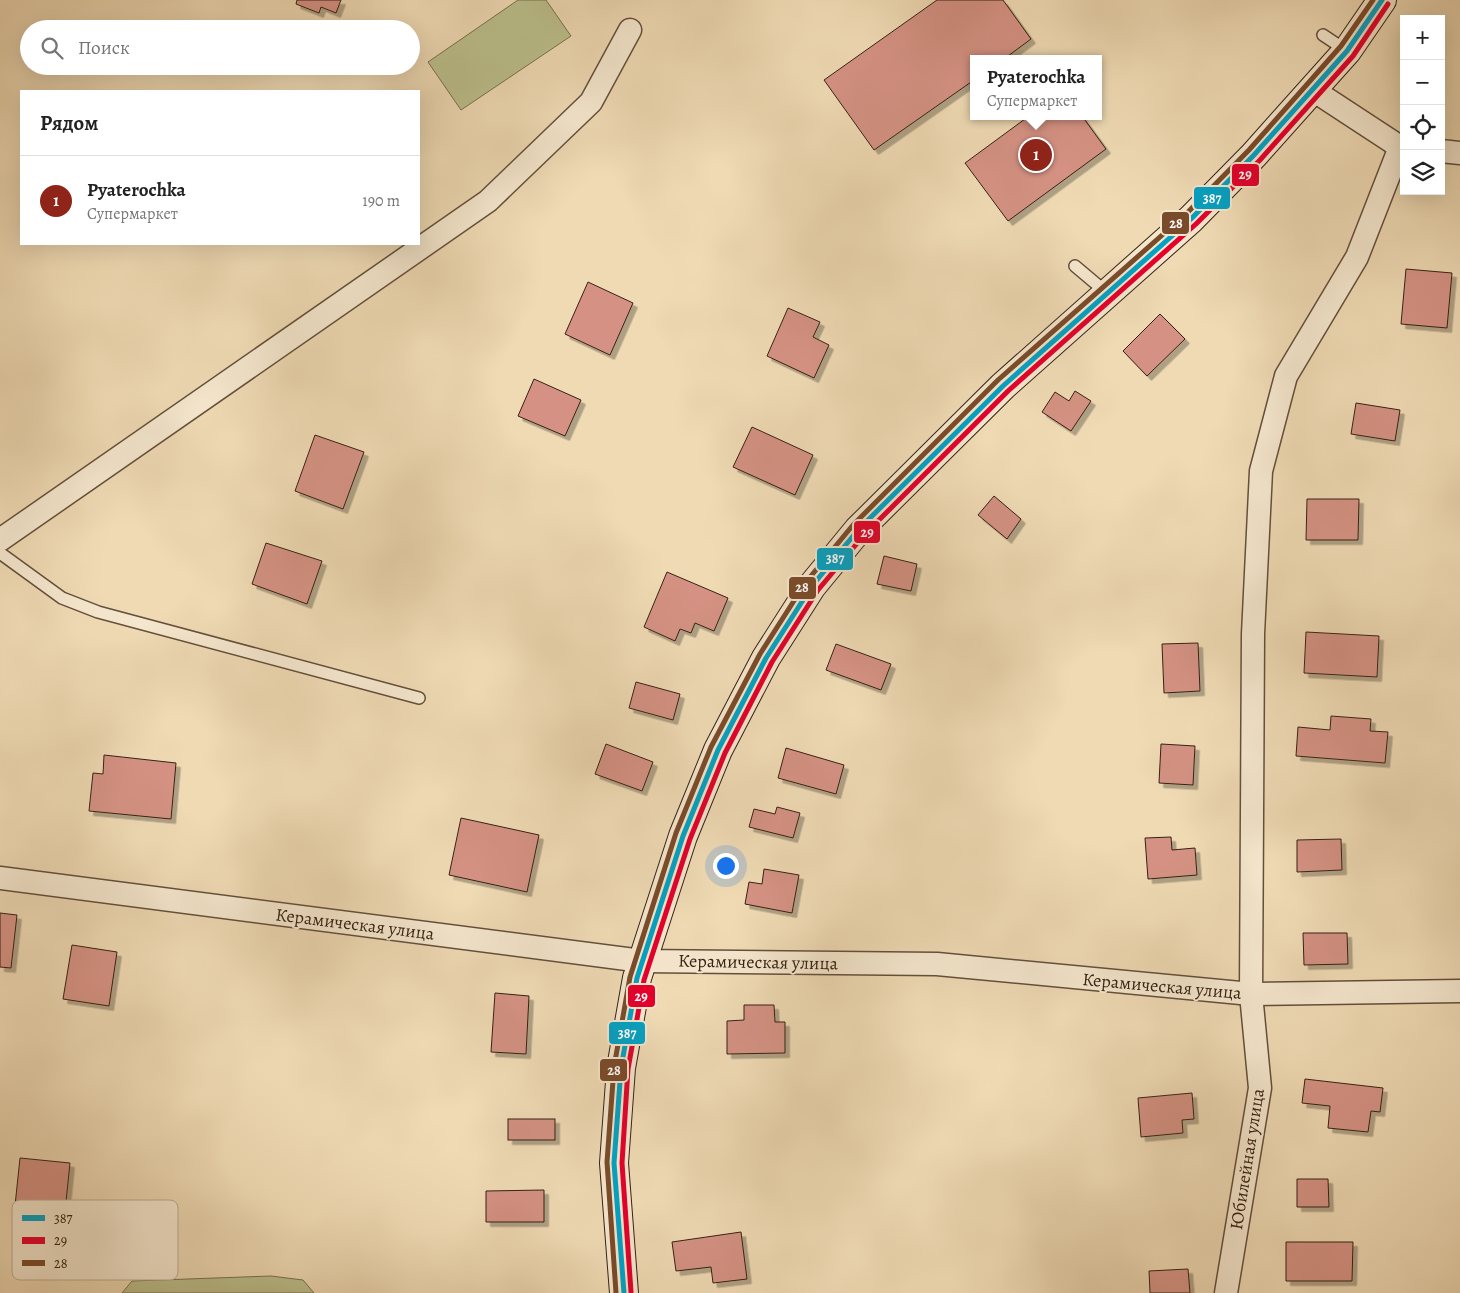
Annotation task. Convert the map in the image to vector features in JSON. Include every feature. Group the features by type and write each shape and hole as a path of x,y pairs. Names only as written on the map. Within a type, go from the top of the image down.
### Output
{"main road":[{"path":"624,1293 614,1163 620,1068 637,978 683,836 718,750 766,658 812,586 864,523 1003,386 1191,219 1254,156 1347,51 1382,0"}],"street":[{"path":"0,540 488,201 591,102 630,30"},
{"path":"1313,90 1400,146"},
{"name":"Юбилейная улица","path":"1226,1293 1260,1088 1251,994 1253,634 1261,471 1286,376 1357,256 1401,150"},
{"path":"1445,151 1460,153"},
{"name":"Керамическая улица","path":"0,878 642,961 937,964 1251,994 1460,991"}],"lane":[{"path":"1323,35 1347,51"},
{"path":"1075,266 1107,293"},
{"path":"0,552 62,598 98,612 419,698"}],"green space":[{"path":"518,0 546,0 571,36 461,110 428,62"},
{"path":"271,1276 303,1280 314,1293 122,1293 132,1281"}],"building":[{"path":"297,0 341,0 336,13 321,7 319,13 296,4"},
{"path":"937,0 1003,0 1031,39 1009,55 970,55 970,83 874,150 824,80"},
{"path":"1024,120 1085,120 1106,149 1008,221 965,163"},
{"path":"1406,269 1452,273 1447,328 1401,324"},
{"path":"588,282 633,303 610,355 565,334"},
{"path":"788,308 820,322 813,337 829,345 814,378 767,356"},
{"path":"1160,314 1185,339 1147,376 1123,351"},
{"path":"534,379 581,400 565,436 518,416"},
{"path":"1075,391 1091,401 1071,431 1042,412 1055,392 1069,401"},
{"path":"1356,403 1400,410 1395,441 1351,434"},
{"path":"752,427 813,455 795,495 733,467"},
{"path":"315,435 364,452 343,509 295,491"},
{"path":"994,496 1021,519 1007,539 978,515"},
{"path":"1307,499 1359,499 1358,540 1306,540"},
{"path":"266,543 322,561 307,604 252,584"},
{"path":"884,556 917,564 911,591 877,584"},
{"path":"667,572 728,598 714,631 695,623 691,633 680,629 675,641 644,627"},
{"path":"1306,632 1379,636 1377,677 1304,673"},
{"path":"1198,643 1200,691 1164,693 1162,644"},
{"path":"836,644 891,664 881,690 826,670"},
{"path":"636,682 680,694 673,720 629,708"},
{"path":"1331,716 1371,719 1370,731 1388,732 1385,763 1296,756 1298,727 1330,730"},
{"path":"606,744 653,762 642,791 595,774"},
{"path":"1161,744 1195,746 1193,785 1159,783"},
{"path":"786,748 844,765 836,794 778,778"},
{"path":"104,755 176,763 171,819 89,811 93,773 103,774"},
{"path":"777,807 800,813 793,838 749,827 754,809 775,814"},
{"path":"461,818 539,835 527,892 449,875"},
{"path":"1171,837 1172,850 1195,848 1197,875 1148,879 1145,838"},
{"path":"1341,839 1342,870 1297,872 1297,840"},
{"path":"764,869 799,875 792,913 745,904 749,882 762,884"},
{"path":"0,913 17,915 11,968 0,967"},
{"path":"1303,933 1347,933 1348,964 1304,965"},
{"path":"72,945 117,952 109,1006 63,999"},
{"path":"495,993 529,996 526,1054 491,1052"},
{"path":"744,1005 774,1005 775,1022 785,1022 785,1053 727,1054 727,1021 744,1020"},
{"path":"1305,1079 1383,1088 1380,1112 1371,1111 1368,1132 1328,1128 1330,1106 1302,1103"},
{"path":"1192,1093 1194,1119 1182,1120 1183,1133 1141,1137 1138,1098"},
{"path":"508,1119 555,1119 555,1140 508,1140"},
{"path":"20,1158 70,1163 66,1200 16,1200"},
{"path":"1297,1179 1328,1179 1329,1207 1297,1207"},
{"path":"544,1190 544,1222 486,1222 486,1191"},
{"path":"741,1232 747,1279 713,1283 711,1267 676,1271 672,1242"},
{"path":"1286,1242 1353,1242 1352,1281 1286,1281"},
{"path":"1188,1269 1190,1293 1150,1293 1149,1271"}],"transit line":[{"name":"28","path":"616,1293 607,1162 614,1067 630,977 676,833 711,747 760,654 806,582 853,525 998,380 1186,214 1249,150 1341,46 1373,0"},
{"name":"387","path":"624,1293 614,1163 621,1068 637,978 683,836 718,750 766,658 812,586 858,530 1003,386 1191,219 1254,155 1347,51 1382,0"},
{"name":"29","path":"631,1292 622,1163 628,1069 644,980 690,839 725,753 772,662 818,590 864,535 1008,391 1196,224 1260,160 1353,56 1388,4"}],"place":[{"name":"Pyaterochka","path":"1036,155"}]}
